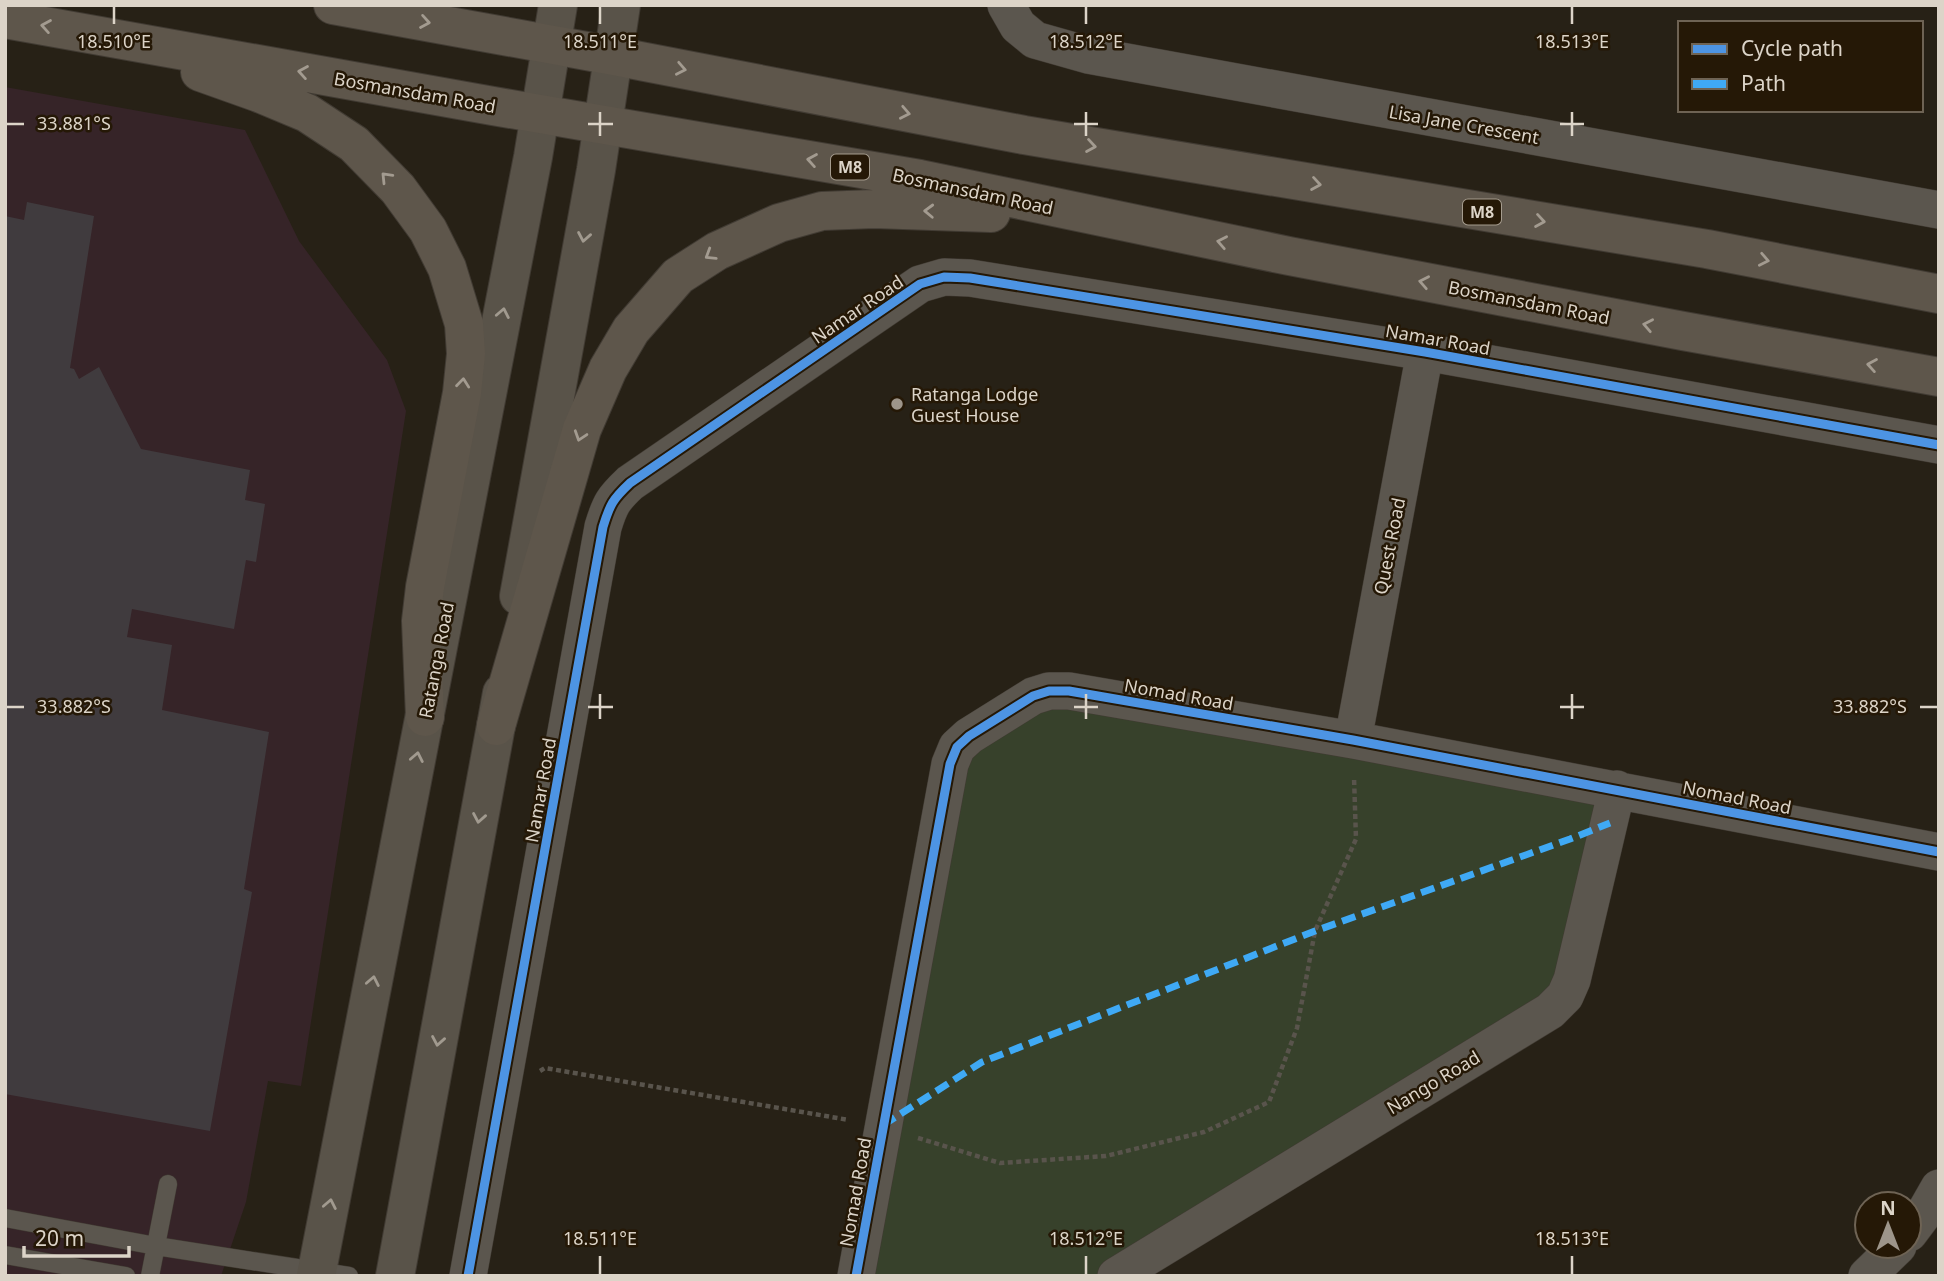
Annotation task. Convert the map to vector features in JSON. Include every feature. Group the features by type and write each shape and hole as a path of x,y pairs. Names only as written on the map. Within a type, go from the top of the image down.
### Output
{"main road":[{"name":"M8","path":"333,5 552,44 1011,133 1707,249 1939,295"},
{"name":"Ratanga Road","path":"327,1274 425,716 533,157 558,5"},
{"path":"395,1276 496,726 603,124 621,5"},
{"name":"Bosmansdam Road","path":"5,19 920,179 1095,217 1683,331 1939,377"},
{"path":"87,33 259,93 307,113 354,145 398,189 428,230 447,268 464,324 466,354 462,393 421,621 425,716"},
{"path":"496,726 582,429 608,369 631,330 678,276 717,250 779,223 822,211 874,209 1095,217"}],"street":[{"name":"Lisa Jane Crescent","path":"1006,5 1018,26 1035,40 1088,55 1939,210"},
{"name":"Namar Road","path":"468,1276 603,527 611,503 630,483 920,284 944,277 971,278 1425,352 1939,445"},
{"name":"Quest Road","path":"1353,740 1425,352"},
{"name":"Nomad Road","path":"856,1276 950,764 957,747 968,736 1033,696 1049,691 1069,691 1353,740 1939,852"},
{"name":"Nango Road","path":"1116,1276 1550,1011 1565,996 1572,980 1617,789"},
{"path":"1923,1214 1939,1188"},
{"path":"1867,1276 1884,1260"}],"lane":[{"path":"150,1276 168,1184"},
{"path":"5,1218 327,1274"},
{"path":"5,1255 126,1276"}],"path":[{"path":"534,1074 545,1068 883,1125 936,1145 1000,1163 1106,1156 1204,1132 1269,1102 1297,1028 1315,931 1356,839 1353,740"}],"shaded area":[{"path":"5,87 245,130 299,241 387,360 406,411 301,1086 268,1081 246,1202 221,1276 5,1276"}],"green space":[{"path":"1041,697 1617,785 1580,979 1115,1276 858,1276 958,764"}],"building":[{"path":"27,202 94,216 70,368 74,369 79,379 99,367 141,449 250,470 245,500 265,504 256,562 246,560 234,629 132,609 127,637 172,645 162,710 269,732 244,889 252,892 210,1131 5,1094 5,216 24,220"}],"marked path":[{"path":"883,1125 982,1062 1315,931 1610,823"}],"cycle path":[{"path":"468,1276 603,527 610,507 630,483 920,284 944,277 970,278 1425,352 1939,445"},
{"path":"856,1276 950,764 957,747 969,736 1033,696 1049,691 1069,691 1353,740 1939,852"}],"place":[{"name":"Ratanga Lodge Guest House","path":"897,404"}]}
